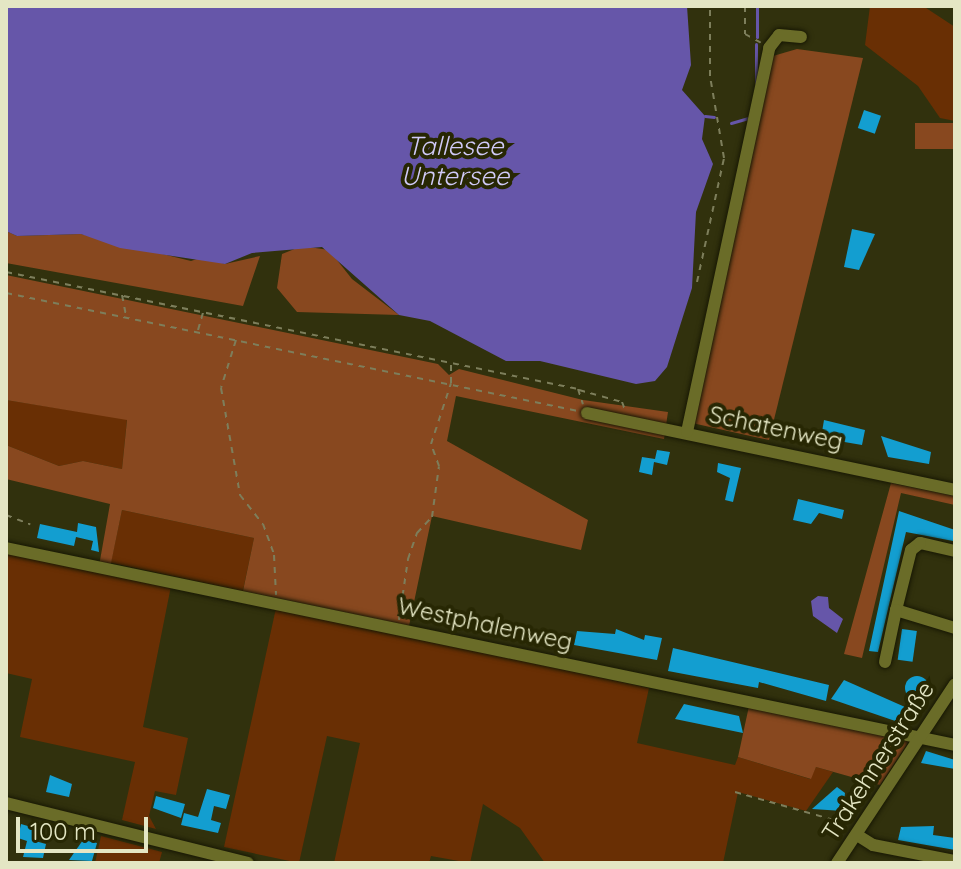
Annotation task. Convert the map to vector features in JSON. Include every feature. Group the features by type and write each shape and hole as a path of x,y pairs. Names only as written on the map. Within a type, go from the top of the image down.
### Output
{"street":[{"path":"687,432 769,48 779,35 801,37"},
{"name":"Schatenweg","path":"587,413 955,490"},
{"path":"885,662 911,550 920,543 955,551"},
{"name":"Westphalenweg","path":"6,548 955,745"},
{"path":"896,610 955,628"},
{"name":"Trakehnerstraße","path":"837,863 955,684"},
{"path":"6,803 248,863"},
{"path":"858,832 873,845 955,861"}],"path":[{"path":"697,282 724,158 710,76 710,6"},
{"path":"745,6 745,34 769,48"},
{"path":"6,272 578,389 622,402"},
{"path":"6,293 587,413"},
{"path":"122,295 127,317"},
{"path":"198,331 203,311"},
{"path":"236,339 221,388 240,495 263,524 274,555 279,578 272,603"},
{"path":"398,629 408,559 417,533 432,517 439,466 431,444 451,383 451,363"},
{"path":"578,389 587,413"},
{"path":"6,515 30,524"},
{"path":"735,792 858,832"}],"shaded area":[{"path":"870,6 923,6 955,27 955,121 940,118 918,86 865,45"},
{"path":"797,49 863,58 769,440 692,423 773,56"},
{"path":"915,123 955,123 955,149 915,149"},
{"path":"6,231 17,236 81,234 191,261 203,257 225,264 260,256 243,306 6,263"},
{"path":"302,246 329,250 352,279 399,315 297,312 277,288 282,254"},
{"path":"6,275 438,364 449,375 459,369 583,400 668,412 664,439 456,396 447,441 588,520 581,550 432,516 409,626 243,591 254,538 122,510 110,568 99,566 110,504 6,479 6,445 59,466 83,461 122,469 127,420 6,400"},
{"path":"6,400 127,419 122,469 83,461 59,466 6,445"},
{"path":"891,483 955,496 955,505 901,493 862,658 844,654"},
{"path":"122,510 254,538 243,591 111,563"},
{"path":"6,552 171,586 143,727 188,738 176,795 155,791 149,816 156,829 122,820 135,762 20,737 32,679 6,673"},
{"path":"276,608 649,688 637,743 735,765 738,757 810,779 816,767 833,772 806,811 738,792 723,863 545,863 520,828 483,804 470,863 431,856 429,863 334,863 360,743 327,736 299,863 224,847"},
{"path":"749,706 909,741 880,785 816,767 811,779 738,757"},
{"path":"101,836 162,852 159,863 95,863"}],"water":[{"name":"Tallesee Untersee","path":"6,6 687,6 691,65 682,90 705,116 702,139 713,164 696,212 692,288 667,367 655,381 636,384 540,361 506,361 430,321 399,315 322,247 252,253 225,264 120,248 81,234 17,236 6,231"},
{"path":"818,596 828,597 829,608 843,619 837,633 813,616 811,601"}],"building":[{"path":"864,110 881,116 875,134 858,128"},
{"path":"852,229 875,234 859,270 844,267"},
{"path":"824,420 865,430 862,445 821,438"},
{"path":"881,436 931,452 929,464 888,457"},
{"path":"657,450 670,452 667,465 654,462 652,475 639,472 642,457 655,459"},
{"path":"718,463 741,468 733,502 725,500 730,478 717,472"},
{"path":"798,499 844,510 842,519 819,513 811,524 793,520"},
{"path":"899,511 955,530 953,541 906,532 878,652 869,651"},
{"path":"78,523 96,527 99,552 91,550 93,541 76,537 74,546 37,538 40,524 77,532"},
{"path":"616,629 644,640 645,635 662,638 657,660 574,645 577,631 615,634"},
{"path":"902,629 917,631 913,662 898,660"},
{"path":"673,648 829,685 826,701 759,682 758,688 668,671"},
{"path":"917,676 925,680 929,688 925,696 917,700 909,696 905,688 909,680"},
{"path":"844,680 905,707 904,724 831,699"},
{"path":"684,704 739,716 743,733 675,719"},
{"path":"926,751 955,760 955,769 921,763"},
{"path":"50,775 72,784 69,797 46,792"},
{"path":"837,787 845,793 843,811 812,809"},
{"path":"207,789 230,795 226,809 214,806 211,820 221,823 218,833 181,825 184,813 198,817"},
{"path":"156,796 185,804 181,818 153,808"},
{"path":"21,824 38,829 35,841 46,844 43,858 23,857 27,841 18,838"},
{"path":"934,826 933,835 955,838 955,850 898,840 901,827"},
{"path":"83,840 97,843 92,861 69,860"}],"waterway":[{"path":"757,6 757,37"},
{"path":"756,44 756,83"},
{"path":"705,116 714,117"},
{"path":"731,123 749,118"}]}
